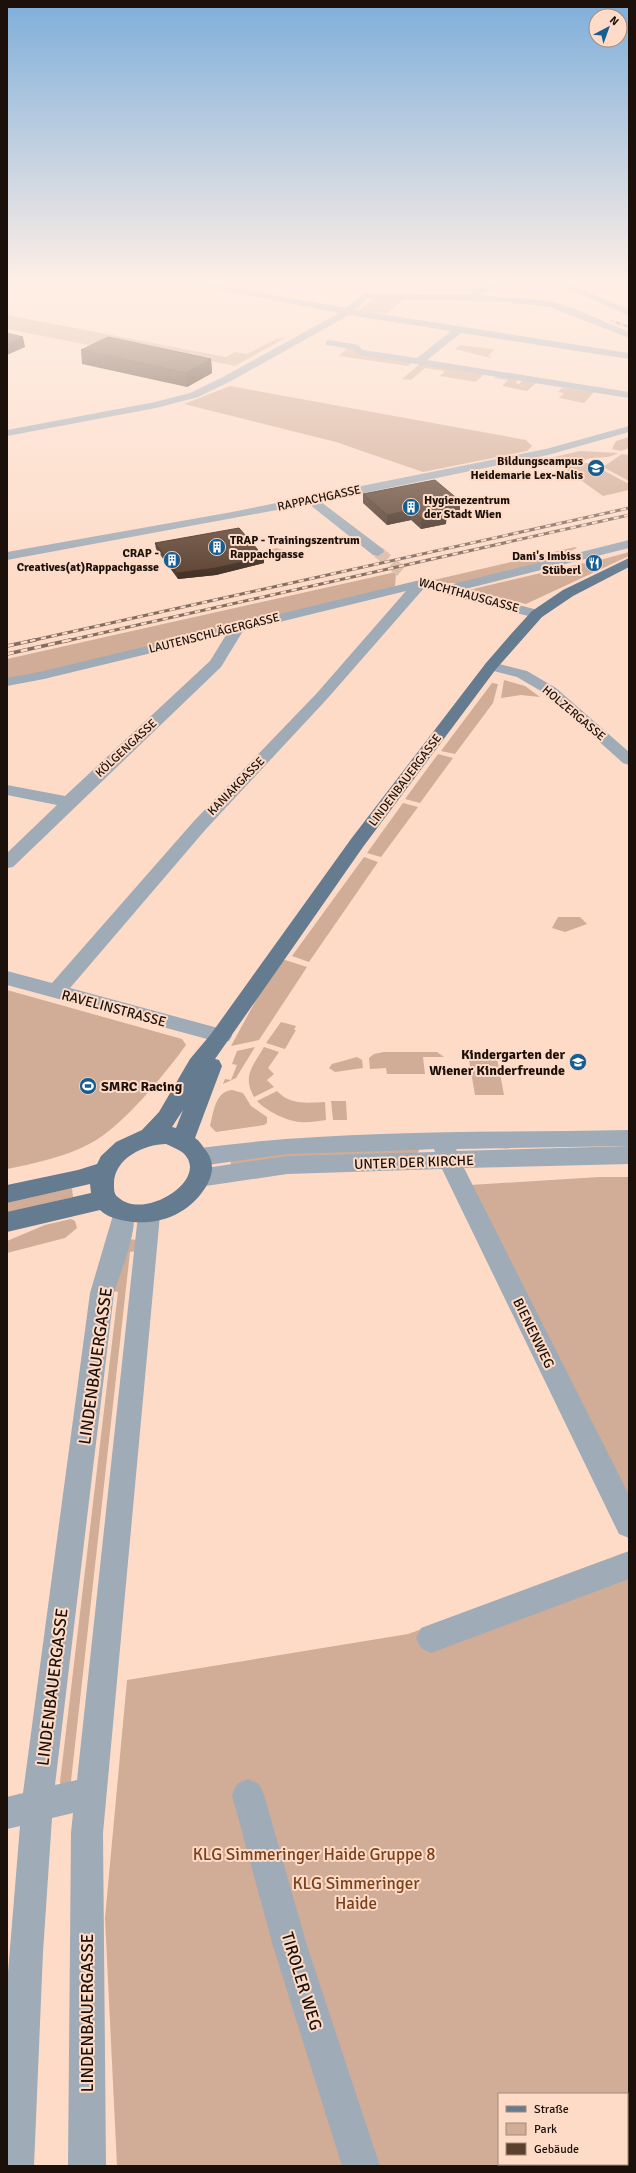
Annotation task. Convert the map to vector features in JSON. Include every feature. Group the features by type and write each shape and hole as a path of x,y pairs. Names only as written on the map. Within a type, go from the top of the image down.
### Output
{"main road":[{"name":"LINDENBAUERGASSE","path":"150,1136 167,1118 198,1065 221,1037 357,843 491,666 536,614 568,593 629,562"},
{"name":"LINDENBAUERGASSE","path":"183,1139 221,1037"},
{"path":"7,1222 126,1209 168,1208 185,1197 200,1168 183,1139 169,1135 150,1136 136,1141 116,1155 103,1171 101,1185 126,1209"},
{"path":"7,1194 78,1179 103,1171"}],"street":[{"path":"7,433 163,404 194,395 222,381"},
{"path":"537,381 629,395"},
{"name":"RAPPACHGASSE","path":"7,556 232,516 548,452 629,429"},
{"path":"310,500 378,552"},
{"path":"446,590 629,544"},
{"name":"WACHTHAUSGASSE","path":"403,573 420,584 536,614"},
{"name":"LAUTENSCHLÄGERGASSE","path":"7,682 44,675 420,584"},
{"name":"KANIAKGASSE","path":"56,992 200,825 322,696 420,584"},
{"name":"KÖLGENGASSE","path":"7,863 69,802 216,664 238,627"},
{"name":"HOLZERGASSE","path":"491,666 522,674 551,691 629,760"},
{"path":"7,790 69,802"},
{"name":"RAVELINSTRASSE","path":"7,978 221,1037"},
{"name":"UNTER DER KIRCHE","path":"200,1168 288,1165 446,1151 531,1141 629,1138"},
{"name":"UNTER DER KIRCHE","path":"446,1151 629,1155"},
{"name":"BIENENWEG","path":"446,1151 629,1524"},
{"name":"LINDENBAUERGASSE","path":"87,2166 87,1841 126,1209"},
{"name":"LINDENBAUERGASSE","path":"15,2166 26,1952 32,1904 38,1806 102,1293 121,1232 126,1209"},
{"path":"431,1638 629,1565"},
{"path":"7,1813 90,1793"},
{"name":"TIROLER WEG","path":"248,1795 290,1946 361,2166"}],"green space":[{"path":"507,381 517,381 516,383 519,384 522,381 537,382 527,391 502,386"},
{"path":"230,386 526,440 532,446 527,451 423,472 336,442 184,404"},
{"path":"562,388 594,392 584,403 559,398 564,393 558,392"},
{"path":"629,437 629,448 621,451 612,449 616,441"},
{"name":"Bildungscampus Heidemarie Lex-Nalis","path":"580,451 618,453 609,457 590,458 581,462 591,464 629,484 629,490 603,496 550,458"},
{"path":"622,454 629,455 629,481 603,467"},
{"path":"575,547 577,548 546,562 463,583 443,583 434,580"},
{"path":"277,548 305,554 279,560 271,552 257,555 255,552"},
{"path":"629,552 629,556 526,604 469,590 584,563 588,566 603,563 600,560"},
{"path":"396,572 395,587 44,672 7,679 7,659"},
{"path":"504,680 525,686 540,697 521,695 501,698"},
{"path":"492,683 498,684 493,703 455,754 441,751"},
{"path":"438,754 453,758 420,803 405,799"},
{"path":"403,803 418,807 381,857 367,853"},
{"path":"364,857 378,862 309,962 292,956"},
{"path":"558,917 580,917 587,924 565,932 552,928"},
{"path":"285,960 307,967 259,1040 231,1046 255,1002 281,961"},
{"name":"SMRC Racing","path":"7,990 182,1039 186,1045 142,1099 116,1125 103,1135 81,1148 61,1156 7,1169"},
{"path":"281,1022 296,1026 294,1030 296,1030 285,1049 266,1043"},
{"path":"255,1047 236,1078 223,1084 225,1079 231,1080 237,1065 232,1064 237,1051"},
{"path":"264,1047 279,1052 268,1068 274,1074 267,1080 274,1087 254,1097 249,1083 250,1071"},
{"path":"384,1052 437,1052 444,1057 423,1057 425,1074 387,1074 386,1068 370,1069 369,1058 374,1054"},
{"path":"496,1053 504,1095 475,1095 468,1054"},
{"path":"357,1057 362,1060 363,1068 335,1072 329,1068 332,1064"},
{"path":"232,1090 243,1093 251,1106 267,1117 267,1123 264,1125 216,1132 210,1126 216,1103 222,1094"},
{"path":"277,1091 282,1096 293,1101 305,1103 325,1102 326,1120 303,1122 289,1120 271,1112 257,1101"},
{"path":"331,1101 346,1101 347,1120 333,1120"},
{"path":"296,1149 418,1149 419,1151 417,1153 231,1165 230,1157"},
{"path":"599,1177 629,1177 629,1497 470,1185"},
{"path":"72,1188 73,1197 7,1213 7,1203"},
{"path":"71,1219 75,1221 77,1228 65,1238 7,1253 7,1241 45,1225"},
{"path":"127,1239 138,1240 135,1251 130,1252 71,1781 69,1785 61,1785 60,1782 118,1292 113,1291"},
{"name":"KLG Simmeringer Haide Gruppe 8","path":"629,1555 629,2166 117,2166 105,1918 127,1680 408,1634"}],"building":[{"path":"435,480 460,501 436,505 447,514 422,519 411,510 387,515 363,494"},
{"path":"239,528 264,557 216,568 177,573 155,543"}],"tunnel":[{"path":"378,552 403,573"}],"railway":[{"path":"30,641 629,508"},
{"path":"66,641 629,515"},
{"path":"7,646 35,640"},
{"path":"7,654 70,640"}],"place":[{"name":"Bildungscampus Heidemarie Lex-Nalis","path":"596,468"},
{"name":"Hygienezentrum der Stadt Wien","path":"411,507"},
{"name":"TRAP - Trainingszentrum Rappachgasse","path":"217,547"},
{"name":"CRAP - Creatives(at)Rappachgasse","path":"172,560"},
{"name":"Dani's Imbiss Stüberl","path":"594,563"},
{"name":"Kindergarten der Wiener Kinderfreunde","path":"578,1062"},
{"name":"SMRC Racing","path":"88,1086"}],"park label":[{"name":"KLG Simmeringer Haide","path":"356,1893"}]}
